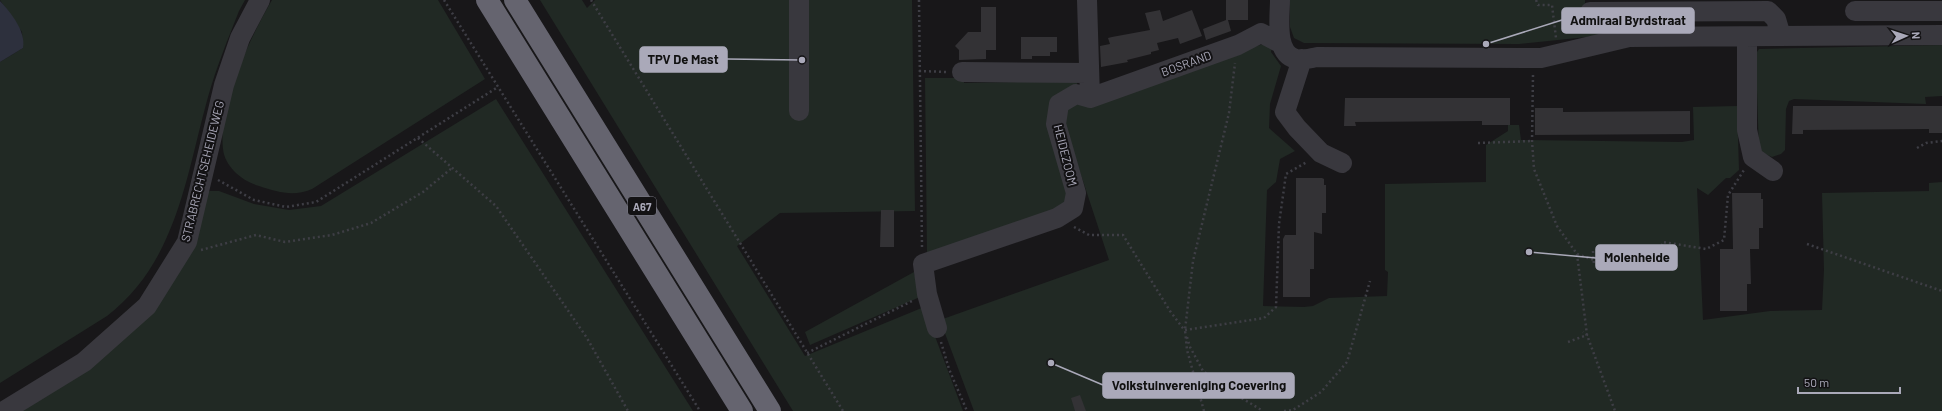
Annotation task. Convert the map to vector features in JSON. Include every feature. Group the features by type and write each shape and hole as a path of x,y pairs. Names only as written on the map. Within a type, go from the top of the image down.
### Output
{"highway":[{"name":"A67","path":"487,0 742,411"},
{"name":"A67","path":"515,0 770,411"}],"street":[{"name":"STRABRECHTSEHEIDEWEG","path":"4,411 84,362 147,306 178,257 187,242 224,85 240,38 260,0"},
{"path":"799,0 799,111"},
{"path":"1087,0 1088,73 1090,98"},
{"path":"1280,0 1280,43"},
{"path":"1590,12 1768,10 1776,19 1781,36"},
{"path":"1855,11 1942,11"},
{"name":"BOSRAND","path":"1090,98 1238,45 1261,33 1280,43 1288,55 1295,59 1302,59"},
{"path":"1342,163 1321,153 1297,128 1285,112 1302,59 1533,58 1555,55 1629,37 1942,35"},
{"path":"1747,37 1747,130 1753,156 1773,171"},
{"path":"962,72 1088,73"},
{"name":"HEIDEZOOM","path":"923,264 1057,218 1073,208 1076,193 1056,124 1059,104 1076,94 1090,98"},
{"path":"923,264 927,294 937,328"}],"path":[{"path":"444,0 700,411"},
{"path":"591,0 843,411"},
{"path":"919,0 923,264"},
{"path":"1536,0 1538,5 1552,5 1557,44"},
{"path":"1204,411 1187,350 1185,330 1193,261 1229,113 1238,45"},
{"path":"1533,58 1532,141 1534,169 1557,226 1577,254 1587,335 1615,411"},
{"path":"920,71 962,72"},
{"path":"203,172 254,200 286,207 316,202 498,87"},
{"path":"418,138 496,206 587,338 628,411"},
{"path":"1478,143 1532,141"},
{"path":"1917,148 1926,143 1942,142"},
{"path":"1185,330 1264,318 1276,307 1279,224 1286,174 1321,153"},
{"path":"1577,254 1594,260 1657,259 1663,242 1706,248 1724,240 1728,195 1753,156"},
{"path":"178,257 256,234 285,242 332,235 371,223 423,192 452,168"},
{"path":"1057,218 1089,235 1123,235 1170,311 1185,330 1190,347 1203,371 1263,411"},
{"path":"1807,244 1942,291"},
{"path":"1594,251 1594,266"},
{"path":"1284,411 1293,410 1321,392 1347,362 1370,281"},
{"path":"807,353 927,294"},
{"path":"937,328 949,369 967,411"},
{"path":"1583,332 1587,335"},
{"path":"1568,342 1587,335"}],"shaded area":[{"path":"0,0 245,0 239,11 215,75 176,216 164,244 149,270 131,294 107,316 0,383 0,62 23,48 22,32"},
{"path":"272,0 438,0 485,79 312,189 298,193 286,193 253,184 246,181 235,172 227,162 223,149 223,131 225,112 237,72 254,33"},
{"path":"540,0 582,0 587,8 595,0 912,0 915,211 780,213 737,246 805,356 924,307 963,411 793,411"},
{"path":"1290,0 1585,0 1585,26 1591,28 1607,27 1646,18 1645,31 1519,44 1304,43 1294,38 1290,27"},
{"path":"1267,43 1272,46 1271,52 1281,66 1270,104 1269,128 1295,151 1280,159 1276,182 1267,190 1263,306 1304,307 1313,306 1329,298 1387,296 1388,272 1385,270 1385,184 1486,182 1486,145 1508,131 1508,125 1519,125 1521,140 1682,142 1694,140 1693,107 1737,106 1739,170 1730,178 1726,178 1708,195 1697,188 1703,320 1770,311 1822,310 1824,270 1822,193 1929,191 1929,183 1942,182 1942,411 974,411 940,320 1109,260 1062,117 1067,106 1081,98"},
{"path":"1942,45 1942,96 1925,97 1926,104 1794,99 1789,101 1786,109 1785,150 1781,154 1772,157 1759,151 1756,61 1757,52 1759,49"},
{"path":"925,78 964,78 964,83 1077,81 1077,87 1055,100 1074,191 1067,205 927,255"},
{"path":"496,99 693,411 0,411 91,352 139,311 205,193 210,191 219,191 254,204 289,210 321,206"},
{"path":"914,272 920,297 810,345 805,332"}],"water":[{"path":"0,1 9,11 20,29 23,48 0,62"}],"building":[{"path":"1226,0 1248,0 1248,20 1228,20 1231,31 1206,40 1203,29 1226,20"},
{"path":"981,7 996,7 996,50 986,50 986,59 959,60 959,50 955,46 968,32 981,32"},
{"path":"1160,10 1163,21 1192,10 1202,36 1180,44 1178,38 1157,43 1159,50 1151,52 1151,54 1127,60 1128,62 1101,67 1100,46 1110,44 1108,38 1150,30 1145,13"},
{"path":"1021,37 1057,37 1057,52 1050,52 1050,56 1032,56 1032,59 1021,59"},
{"path":"1345,98 1510,98 1510,125 1482,125 1482,121 1355,122 1356,126 1344,126"},
{"path":"1793,106 1942,106 1942,133 1929,133 1929,129 1803,130 1803,134 1792,134"},
{"path":"1535,108 1563,108 1563,112 1690,111 1690,134 1535,135"},
{"path":"1296,178 1322,178 1324,179 1324,185 1326,185 1326,213 1322,213 1322,234 1314,232 1314,269 1310,269 1310,297 1283,297 1283,239 1285,235 1296,235"},
{"path":"1732,193 1761,193 1761,199 1763,199 1763,228 1759,228 1759,249 1750,249 1751,284 1747,284 1747,311 1720,311 1720,249 1733,249"},
{"path":"881,210 894,210 894,247 880,247"},
{"path":"1080,395 1086,411 1075,411 1071,398"}],"place":[{"name":"Admiraal Byrdstraat","path":"1486,44"},
{"name":"TPV De Mast","path":"802,60"},
{"name":"Molenheide","path":"1529,252"},
{"name":"Volkstuinvereniging Coevering","path":"1051,363"}]}
